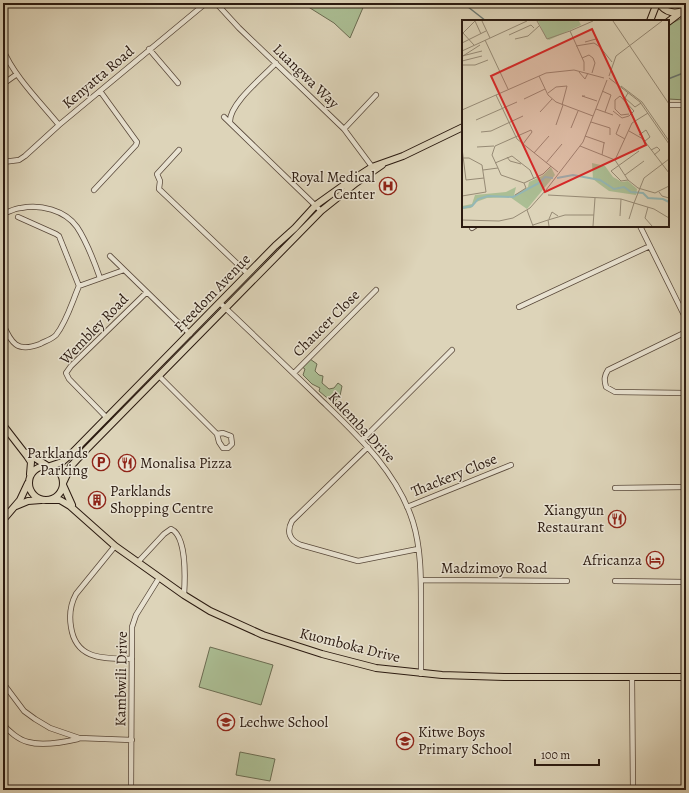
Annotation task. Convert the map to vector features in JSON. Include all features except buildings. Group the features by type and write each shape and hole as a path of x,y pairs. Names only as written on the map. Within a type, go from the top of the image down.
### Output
{"main road":[{"path":"650,20 658,3 665,10 671,12 684,10"},
{"path":"669,21 684,10"},
{"name":"Freedom Avenue","path":"49,466 62,462 70,455 316,205 344,184 462,127"},
{"name":"Freedom Avenue","path":"63,484 74,461 225,308 321,211 374,169"},
{"path":"122,413 136,389"},
{"path":"3,425 31,462 28,483 23,494 3,520"},
{"path":"22,450 34,459 57,470 74,508"},
{"path":"30,474 38,467 49,466"},
{"path":"28,483 31,492 38,498 46,500 58,495 63,484"},
{"path":"14,507 28,501 60,500 74,508"},
{"name":"Kuomboka Drive","path":"74,508 115,546 158,578 210,611 263,635 376,668 421,674 504,677 686,677"}],"street":[{"name":"Kenyatta Road","path":"3,162 18,160 25,156 59,125 206,3"},
{"name":"Luangwa Way","path":"216,3 239,28 344,129 374,169"},
{"path":"3,50 17,74 59,125"},
{"path":"149,50 178,83"},
{"path":"230,122 231,112 235,106 248,90 276,63"},
{"path":"3,84 17,74"},
{"path":"94,190 136,145 137,142 100,91"},
{"path":"344,129 376,95"},
{"path":"669,105 686,105"},
{"path":"224,117 321,211"},
{"path":"179,150 157,174 160,181 159,189 248,274"},
{"path":"3,214 19,208 34,206 48,208 63,215 76,226 88,247 100,278"},
{"path":"18,217 59,236 79,286"},
{"path":"640,227 686,319"},
{"path":"519,307 650,246"},
{"path":"110,256 190,334"},
{"path":"3,324 12,342 23,348 30,348 55,336 79,286 124,270"},
{"name":"Chaucer Close","path":"294,373 376,290"},
{"name":"Wembley Road","path":"107,418 69,379 66,373 71,366 147,292"},
{"name":"Kalemba Drive","path":"220,303 362,440 391,477 413,522 418,549 421,580 421,674"},
{"path":"686,332 608,370 604,380 606,387 615,392 686,393"},
{"path":"362,440 452,350"},
{"path":"159,376 217,434"},
{"path":"368,447 292,521 289,526 289,534 291,539 295,543 301,545 358,561 418,549"},
{"name":"Thackery Close","path":"407,508 511,465"},
{"path":"615,488 686,488"},
{"path":"138,562 164,534 171,529 177,532 183,552 185,576 184,595"},
{"path":"115,546 76,594 70,612 71,629 76,643 88,654 102,658 132,659"},
{"name":"Kambwili Drive","path":"131,790 132,627 158,578"},
{"name":"Madzimoyo Road","path":"421,580 567,580"},
{"path":"615,581 686,582"},
{"path":"632,678 633,790"},
{"path":"4,687 24,711 50,728 79,738 132,740"},
{"path":"3,724 19,738 28,742 66,742 79,738"}],"green space":[{"path":"302,3 365,3 350,38 334,23"},
{"path":"686,16 686,100 669,99 669,24"},
{"path":"310,359 317,364 315,371 319,375 323,376 322,383 329,389 334,388 338,383 342,386 340,396 333,403 319,391 320,388 312,384 303,375 305,369 302,367"},
{"path":"210,647 273,665 261,705 199,687"},
{"path":"240,752 275,759 270,781 236,775"}],"waterway":[{"path":"463,3 485,20"},
{"path":"669,79 686,72"}],"place":[{"name":"Royal Medical Center","path":"388,186"},
{"name":"Parklands Parking","path":"101,462"},
{"name":"Monalisa Pizza","path":"127,463"},
{"name":"Parklands Shopping Centre","path":"97,500"},
{"name":"Xiangyun Restaurant","path":"617,519"},
{"name":"Africanza","path":"655,560"},
{"name":"Lechwe School","path":"226,722"},
{"name":"Kitwe Boys Primary School","path":"405,741"}]}
